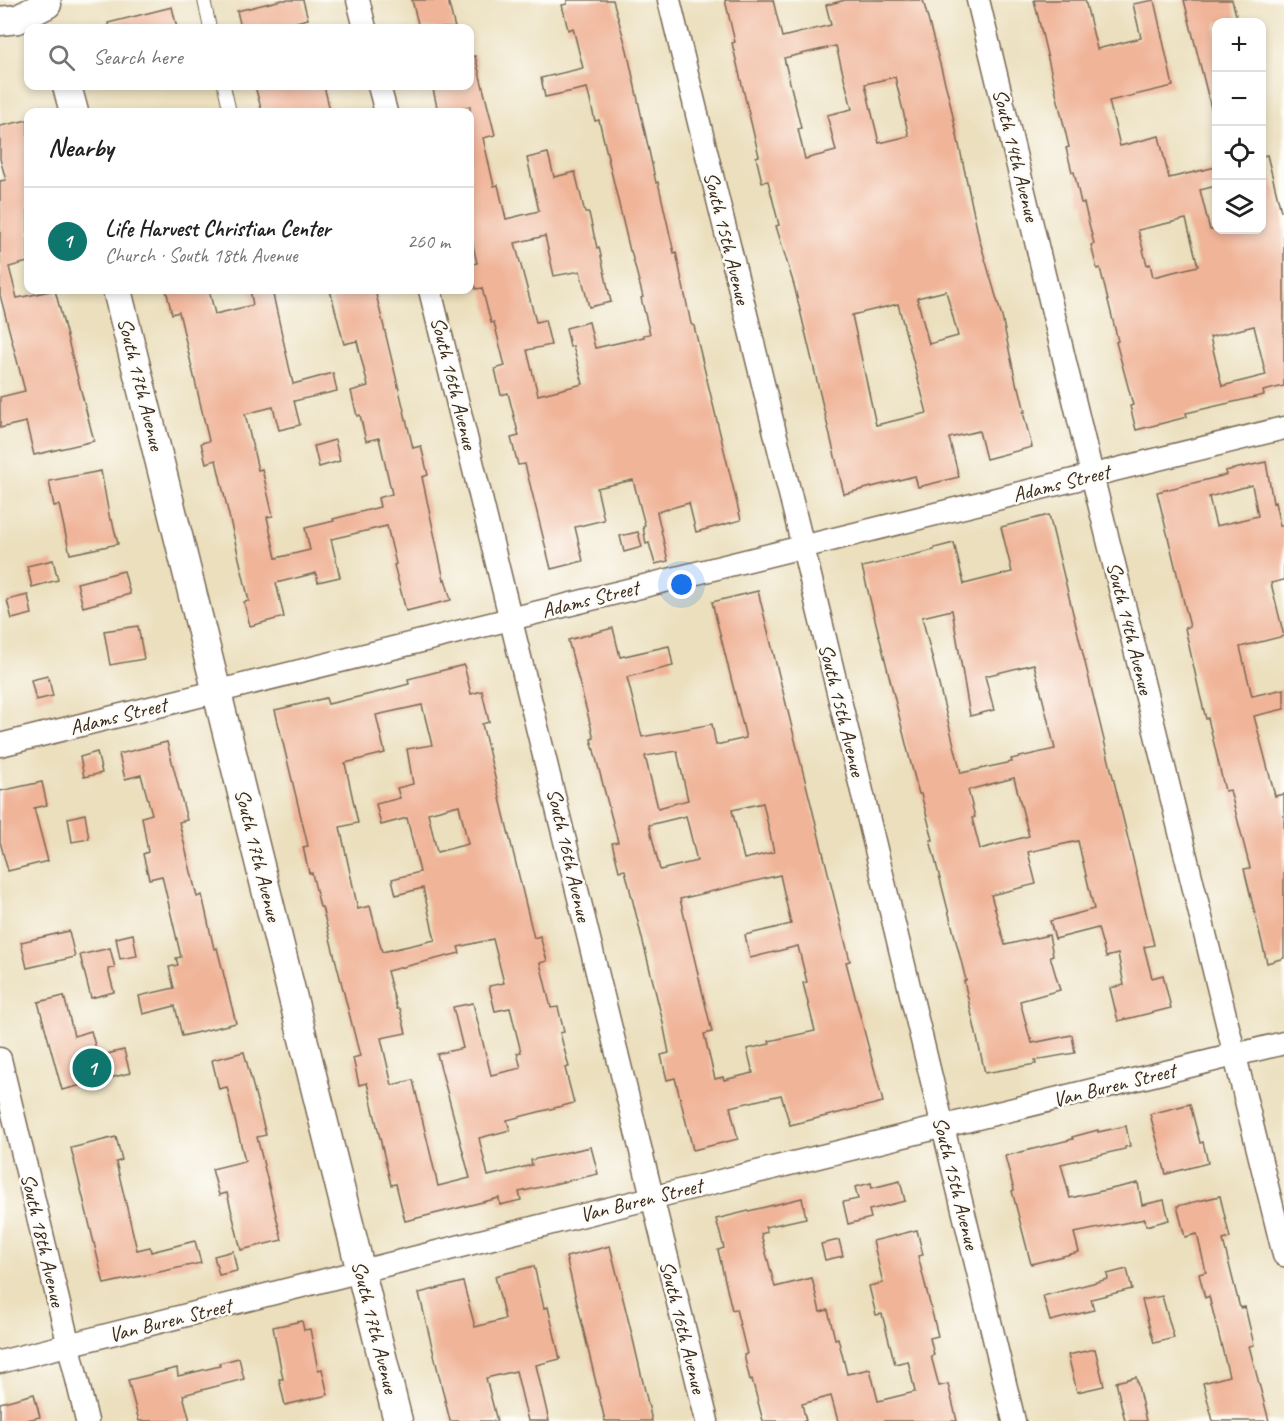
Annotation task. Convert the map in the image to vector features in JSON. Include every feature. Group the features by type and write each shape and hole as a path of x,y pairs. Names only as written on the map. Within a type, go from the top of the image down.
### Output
{"street":[{"path":"358,0 364,24"},
{"name":"South 15th Avenue","path":"669,0 1014,1421"},
{"name":"South 14th Avenue","path":"978,0 1284,1255"},
{"path":"0,21 18,19 50,8"},
{"path":"68,90 73,108"},
{"path":"381,90 385,108"},
{"name":"South 17th Avenue","path":"118,294 398,1421"},
{"name":"South 16th Avenue","path":"431,294 707,1421"},
{"name":"Adams Street","path":"0,745 1284,428"},
{"name":"Van Buren Street","path":"0,1362 651,1198 1284,1043"},
{"name":"South 18th Avenue","path":"0,1059 87,1421"}],"lane":[{"path":"204,0 209,24"},
{"path":"225,90 229,108"}],"building":[{"path":"282,0 303,0 308,19 288,24 240,24 237,11"},
{"path":"412,0 448,0 454,24 418,24"},
{"path":"567,0 613,0 627,50 656,183 658,182 674,253 676,252 691,324 694,326 741,520 696,532 689,503 657,512 668,561 655,564 649,543 646,544 643,526 645,525 633,480 597,488 604,520 575,527 583,561 551,569 525,464 518,465 511,438 519,436 508,393 501,395 495,369 505,366 494,322 491,323 482,288 476,289 474,281 474,264 477,263 474,250 474,108 470,106 437,108 433,90 474,90 475,56 495,135 483,138 494,186 498,185 506,219 539,211 527,158 548,153 554,177 575,172 585,213 589,213 597,248 599,247 611,302 589,307 580,271 554,276 545,236 515,243 536,322 545,320 551,345 527,350 538,395 583,384 566,328 589,322 595,348 650,334 599,120 595,121 587,88 545,97 541,78 583,68 573,28 568,30 562,5 567,4"},
{"path":"725,0 773,0 782,37 831,25 826,5 845,0 923,0 949,98 979,238 1002,317 1032,447 986,459 979,431 949,438 959,477 918,487 915,476 844,494 794,285 776,226 779,225 768,181 762,182 756,157 759,156 732,43 735,42","holes":["836,46 852,109 827,115 836,151 805,159 798,129 801,128 784,58","895,77 909,136 879,143 865,84","946,291 958,336 929,344 917,298","898,304 927,413 876,425 852,315"]},
{"path":"1034,0 1085,0 1097,49 1141,38 1133,4 1154,0 1173,86 1109,101 1120,146 1159,136 1169,178 1212,168 1212,187 1200,190 1212,234 1266,234 1267,155 1281,211 1284,210 1284,386 1263,391 1264,395 1186,413 1187,417 1136,430 1130,406 1133,405 1100,268 1097,269 1091,245 1094,244 1084,203 1081,203 1066,148 1069,147","holes":["1186,219 1198,266 1153,277 1150,264 1147,265 1138,230","1254,326 1266,375 1222,386 1210,337"]},
{"path":"1184,0 1232,0 1237,18 1212,18 1211,108"},
{"path":"172,7 176,24 108,24"},
{"path":"256,90 325,90 330,108 261,108"},
{"path":"24,121 24,263 9,267 17,298 36,294 56,294 94,441 34,455 26,422 0,428 0,397 25,391 0,295 0,181 6,180 0,159 0,126"},
{"path":"167,294 210,294 215,314 253,305 251,294 273,294 293,384 333,373 337,391 294,401 300,425 279,430 273,407 245,414 258,470 262,469 273,516 267,517 276,558 310,550 305,528 380,507 378,498 392,494 379,438 366,441 351,391 368,386 357,341 344,344 331,294 376,294 413,448 421,446 428,475 422,477 444,580 451,600 406,611 387,526 331,539 340,577 318,582 316,573 276,583 284,617 250,626 244,602 249,601 216,460 206,463 201,443 209,441 179,312 172,314"},
{"path":"335,440 340,461 319,467 314,446"},
{"path":"1266,462 1273,503 1275,502 1280,526 1284,526 1284,580 1271,583 1284,636 1240,647 1252,696 1284,689 1284,709 1254,716 1275,796 1284,794 1284,958 1267,963 1244,869 1250,868 1230,790 1225,791 1208,718 1206,719 1200,695 1185,628 1190,627 1157,492 1226,475 1225,471","holes":["1252,485 1258,516 1216,526 1209,497"]},
{"path":"101,471 110,520 112,520 118,544 70,554 59,505 54,506 49,481"},
{"path":"1049,515 1154,945 1144,947 1152,978 1163,975 1171,1008 1118,1021 1110,988 1124,985 1118,954 1106,957 1098,928 1055,939 1050,921 1094,909 1078,841 1028,852 1036,884 991,895 1005,945 1049,935 1053,955 1050,956 1060,990 1020,1001 1032,1043 1072,1035 1075,1053 1035,1060 1036,1064 985,1073 964,981 966,980 930,840 933,840 910,760 862,567 954,543 964,584 1012,572 1001,527","holes":["952,610 970,716 994,710 985,676 1034,664 1055,749 1011,759 1012,762 961,773 922,617","1014,778 1029,836 980,849 968,790"]},
{"path":"638,532 642,547 624,552 620,536"},
{"path":"53,560 58,580 32,587 27,566"},
{"path":"124,571 130,594 83,607 77,583"},
{"path":"758,591 850,961 846,962 883,1102 790,1125 781,1095 730,1107 738,1139 693,1150 675,1078 667,1080 661,1055 669,1053 662,1018 625,870 619,871 612,843 618,842 568,640 613,628 620,657 669,646 673,666 627,677 642,737 712,724 716,745 746,738 712,602","holes":["677,751 688,800 658,808 645,756","763,803 774,852 744,859 732,810","686,816 697,861 660,870 649,825","780,875 791,924 745,935 750,958 798,946 807,982 803,983 815,1031 769,1041 770,1044 747,1049 753,1073 724,1080 723,1077 715,1079 704,1034 712,1032 680,899"]},
{"path":"28,595 32,614 12,619 7,600"},
{"path":"138,626 144,659 110,665 104,631"},
{"path":"464,665 471,694 482,691 489,722 482,724 534,938 540,936 547,961 540,963 551,1008 558,1007 564,1032 560,1033 569,1067 565,1068 574,1103 507,1120 510,1130 479,1138 488,1176 532,1165 531,1160 591,1147 598,1174 519,1192 521,1200 500,1205 499,1198 405,1221 396,1184 391,1185 367,1083 359,1085 353,1058 360,1056 322,907 320,907 312,873 309,873 303,847 308,846 275,710 326,698 328,704 409,684 408,679","holes":["422,705 432,745 407,749 413,784 397,788 400,798 376,804 381,825 407,818 420,872 392,879 396,895 423,888 435,940 382,952 370,906 358,909 340,827 358,823 345,763 385,753 376,715","459,805 468,844 437,852 428,813","493,939 504,983 489,986 495,1011 510,1008 521,1052 517,1053 521,1068 491,1075 473,1003 453,1007 463,1048 437,1054 470,1178 438,1186 413,1080 392,1085 381,1038 406,1033 387,971 460,953 458,947"]},
{"path":"48,676 53,696 36,700 31,680"},
{"path":"167,742 187,820 179,822 197,897 202,895 214,949 217,948 236,1023 182,1036 175,1006 143,1014 139,996 174,988 169,967 178,965 176,958 181,957 162,876 149,879 143,854 148,852 142,817 152,814 141,775 125,779 119,754"},
{"path":"97,752 102,773 84,777 80,757"},
{"path":"42,782 47,805 34,808 48,861 8,871 0,842 0,791"},
{"path":"85,814 89,839 72,842 68,818"},
{"path":"69,931 75,957 27,968 21,942"},
{"path":"133,934 137,956 120,959 116,938"},
{"path":"110,948 115,968 108,969 114,992 91,998 80,955"},
{"path":"64,996 74,1036 91,1031 98,1056 124,1050 130,1073 62,1090 38,1002"},
{"path":"244,1052 266,1135 257,1137 282,1240 241,1250 227,1193 219,1195 212,1169 245,1161 227,1087 219,1089 212,1060"},
{"path":"1190,1104 1200,1143 1203,1142 1208,1163 1166,1174 1150,1114"},
{"path":"1126,1126 1130,1146 1125,1149 1061,1164 1070,1198 1138,1183 1142,1205 1164,1200 1169,1220 1146,1226 1145,1219 1074,1233 1079,1252 1031,1264 1005,1156 1073,1139 1072,1137 1098,1130 1098,1132"},
{"path":"116,1137 122,1160 116,1162 137,1250 150,1247 151,1252 195,1241 201,1263 104,1284 71,1148"},
{"path":"900,1181 905,1201 869,1210 871,1218 848,1224 843,1202 858,1199 855,1187 871,1183 872,1188"},
{"path":"1220,1196 1230,1238 1223,1240 1240,1308 1245,1307 1254,1345 1249,1346 1269,1421 1213,1421 1203,1383 1229,1376 1209,1296 1205,1298 1199,1274 1206,1272 1197,1234 1185,1237 1177,1206"},
{"path":"802,1198 806,1218 765,1227 767,1232 761,1234 775,1287 812,1278 820,1312 828,1310 847,1374 870,1369 878,1401 915,1392 908,1361 895,1364 882,1314 876,1315 869,1286 883,1283 873,1241 917,1230 923,1255 918,1256 938,1336 930,1338 934,1355 931,1356 939,1386 948,1384 957,1421 838,1421 831,1396 802,1404 806,1421 763,1421 752,1379 750,1380 744,1355 747,1354 736,1309 732,1310 726,1285 718,1250 724,1248 716,1219"},
{"path":"839,1240 843,1256 825,1260 821,1244"},
{"path":"610,1246 652,1421 605,1421 566,1257"},
{"path":"233,1251 237,1271 219,1275 214,1256"},
{"path":"534,1266 544,1308 548,1307 560,1359 536,1365 549,1421 528,1421 516,1371 486,1378 497,1421 450,1421 419,1293 463,1282 475,1327 505,1319 495,1276"},
{"path":"1127,1269 1132,1289 1091,1299 1094,1310 1050,1321 1043,1296 1108,1279 1107,1274"},
{"path":"1162,1296 1174,1338 1154,1343 1142,1300"},
{"path":"302,1321 304,1330 310,1329 318,1370 322,1369 328,1395 285,1405 279,1379 283,1379 273,1327"},
{"path":"1095,1349 1104,1386 1077,1392 1068,1355"},
{"path":"239,1358 244,1379 183,1395 190,1421 139,1421 128,1380 177,1368 178,1376 220,1366 219,1363"},
{"path":"1136,1377 1146,1421 1125,1421 1116,1382"},
{"path":"34,1394 40,1417 22,1421 0,1421 0,1403"}],"place":[{"name":"Life Harvest Christian Center","path":"92,1068"}]}
